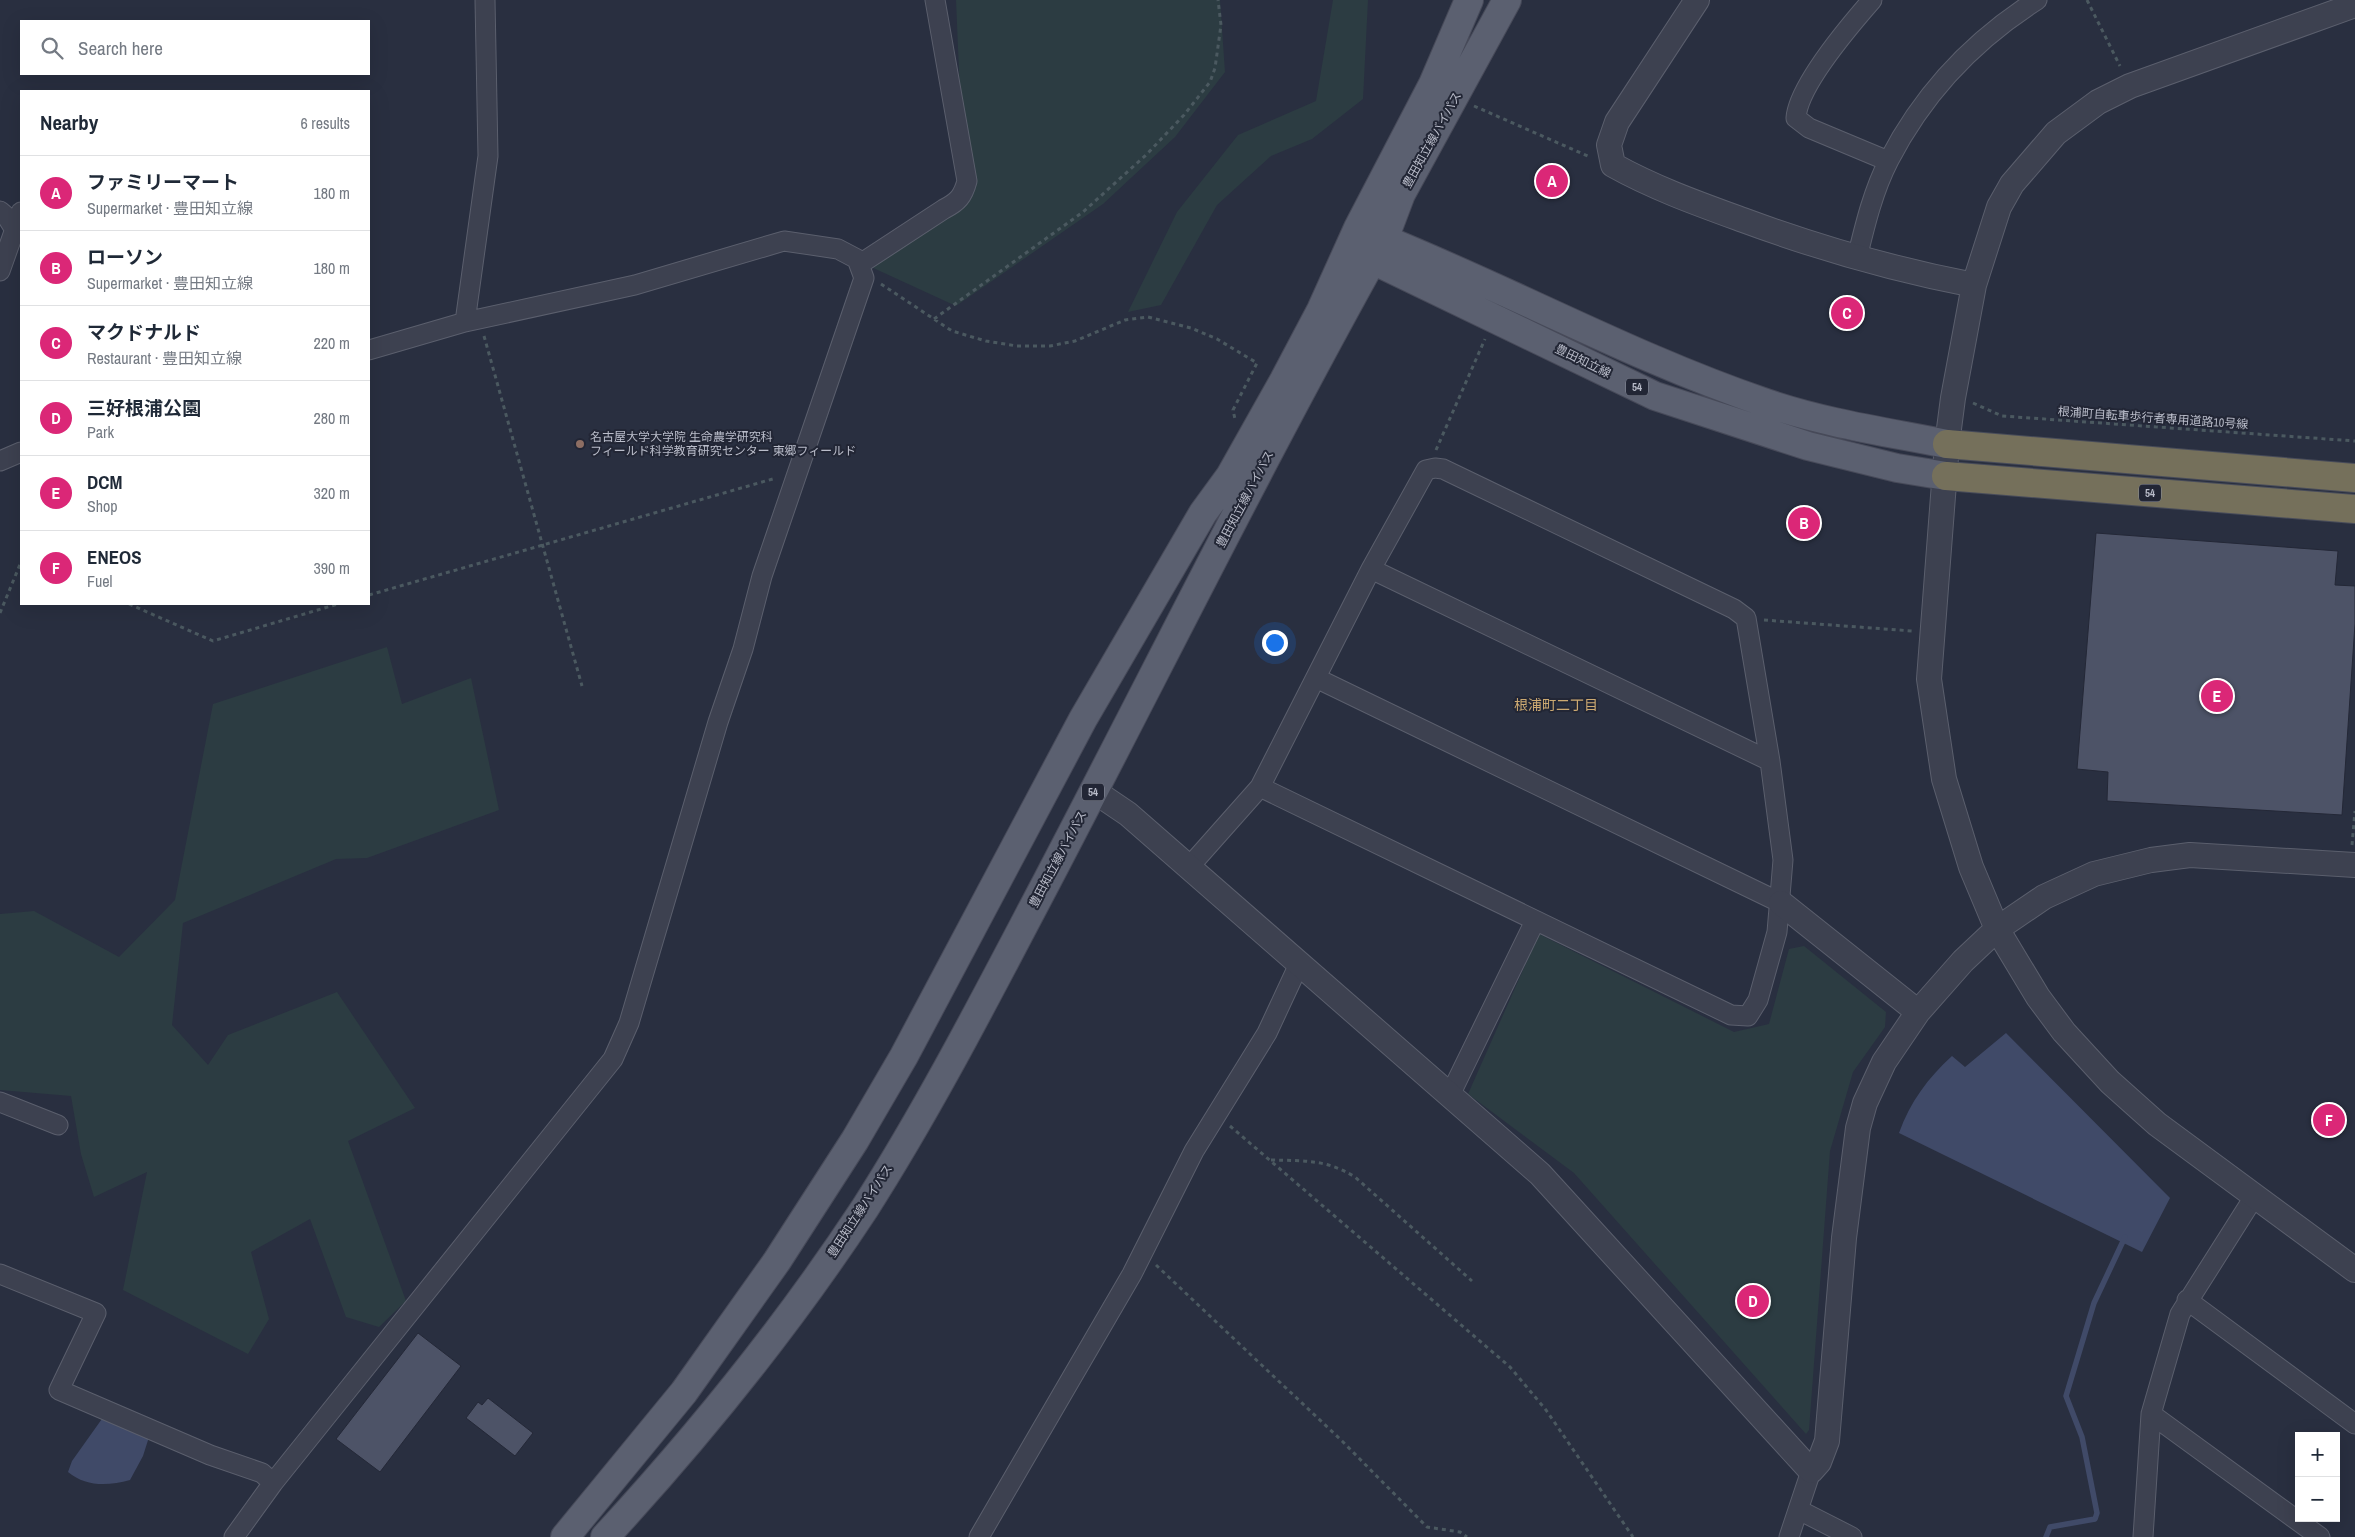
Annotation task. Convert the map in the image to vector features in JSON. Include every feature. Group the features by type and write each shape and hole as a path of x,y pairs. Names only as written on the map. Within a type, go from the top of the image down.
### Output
{"highway":[{"name":"54","path":"1947,444 2355,478"},
{"name":"54","path":"1946,476 2355,509"}],"main road":[{"name":"豊田知立線バイパス","path":"565,1537 684,1392 777,1261 855,1140 904,1056 1083,718 1203,513 1230,476 1321,310 1353,238 1433,84 1469,0"},
{"name":"豊田知立線バイパス","path":"605,1537 676,1459 774,1337 866,1205 956,1054 1230,526 1378,249 1401,194 1507,0"},
{"name":"豊田知立線","path":"1353,238 1767,404 1832,422 1947,444"},
{"name":"豊田知立線","path":"1378,249 1494,317 1655,396 1808,446 1897,468 1946,476"}],"street":[{"path":"472,320 488,156 486,0"},
{"path":"234,1537 273,1482 612,1059 629,1023 718,722 743,649 762,576 798,473 862,271 944,209 958,201 965,189 967,181 935,0"},
{"path":"1697,0 1617,122 1609,145 1613,165 1636,178 1712,209 1815,246 1857,258 1974,285"},
{"path":"1872,0 1839,40 1814,77 1797,109 1796,118 1800,123 1809,128 1888,161"},
{"path":"1857,258 1869,209 1888,161 1917,112 1942,78 2006,20 2037,0"},
{"path":"2355,5 2130,86 2098,102 2056,133 2012,184 1996,215 1974,285 1953,398 1947,444 1929,679 1944,779 1971,867 1997,929 2013,959 2043,1004 2087,1059 2157,1124 2355,1270"},
{"path":"0,212 18,221 0,271"},
{"path":"370,350 472,320 635,285 784,241 838,249 857,259 862,271"},
{"path":"0,461 20,452"},
{"path":"1189,867 1260,787 1371,570 1426,470 1443,469 1734,609 1746,618 1770,760 1783,860 1781,903 1777,932 1758,1000 1748,1016 1741,1018 1732,1015 1260,787"},
{"path":"1371,570 1770,760"},
{"path":"1316,678 1781,903 1918,1012"},
{"path":"1094,791 1128,814 1300,962 1559,1192 1811,1471"},
{"path":"1790,1537 1811,1471 1819,1462 1827,1441 1844,1238 1858,1128 1865,1103 1884,1062 1918,1012 1963,961 1997,929 2044,897 2094,874 2151,860 2190,855 2353,865"},
{"path":"1450,1095 1535,921"},
{"path":"979,1537 1142,1256 1194,1151 1268,1033 1300,962"},
{"path":"0,1102 58,1125"},
{"path":"2143,1537 2151,1414 2180,1314 2187,1300 2254,1197"},
{"path":"0,1274 96,1313 59,1390 210,1455 262,1473 273,1482"},
{"path":"2187,1300 2355,1424"},
{"path":"2151,1414 2320,1537"},
{"path":"1800,1510 1852,1537"}],"path":[{"path":"934,320 1083,212 1146,155 1184,115 1210,82 1215,68 1221,25 1218,0"},
{"path":"2087,0 2130,86"},
{"path":"1455,98 1582,154 1613,165"},
{"path":"862,271 952,331 986,341 1017,346 1050,346 1075,341 1125,320 1148,316 1191,328 1217,340 1257,364 1233,410 1236,422 1254,433"},
{"path":"1426,470 1494,317"},
{"path":"472,320 544,543 582,686"},
{"name":"根浦町自転車歩行者専用道路10号線","path":"1953,398 1975,404 2002,416 2355,441"},
{"path":"370,595 544,543 798,473"},
{"path":"0,613 20,564"},
{"path":"131,605 213,641 335,605"},
{"path":"1746,618 1932,632"},
{"path":"2353,865 2355,811"},
{"path":"1217,1114 1510,1367 1546,1410 1633,1537"},
{"path":"1270,1160 1314,1161 1338,1167 1355,1177 1472,1281"},
{"path":"1142,1256 1152,1260 1197,1302 1342,1441 1427,1527 1460,1532 1468,1537"}],"shaded area":[{"path":"956,0 1220,0 1225,72 1175,137 1103,204 956,306 869,266 964,208 970,190 960,95"},
{"path":"1333,0 1368,0 1363,99 1312,139 1271,156 1217,205 1161,305 1128,312 1177,212 1238,135 1316,101"},
{"path":"387,647 402,704 471,678 499,810 367,858 336,859 183,923 172,1025 208,1065 228,1035 337,992 415,1108 348,1141 406,1301 379,1327 346,1317 310,1219 251,1252 269,1319 248,1354 123,1290 147,1172 94,1197 81,1154 71,1096 0,1090 0,914 34,911 119,957 175,900 213,704"},
{"path":"1539,934 1734,1032 1769,1024 1789,949 1804,946 1886,1012 1885,1027 1853,1072 1830,1151 1809,1430 1806,1434 1574,1173 1468,1094"}],"water":[{"path":"2006,1033 2170,1198 2142,1252 1899,1133 1914,1101 1935,1073 1952,1056 1965,1067"},
{"path":"104,1416 149,1437 143,1456 130,1480 105,1484 90,1483 68,1472 72,1461"}],"building":[{"path":"2096,533 2338,551 2335,585 2355,586 2355,624 2342,815 2107,801 2108,772 2077,769"},
{"path":"418,1333 461,1366 380,1472 336,1439"},
{"path":"488,1398 533,1433 515,1456 466,1418 478,1402 482,1405"}],"waterway":[{"path":"2046,1537 2050,1527 2095,1519 2097,1513 2082,1437 2066,1396 2094,1303 2125,1237"}],"place":[{"name":"ファミリーマート","path":"1552,181"},
{"name":"マクドナルド","path":"1847,313"},
{"name":"名古屋大学大学院 生命農学研究科 フィールド科学教育研究センター 東郷フィールド","path":"580,444"},
{"name":"ローソン","path":"1804,523"},
{"name":"DCM","path":"2217,696"},
{"name":"ENEOS","path":"2329,1120"},
{"name":"三好根浦公園","path":"1753,1301"}],"district":[{"name":"根浦町二丁目","path":"1556,705"}]}
